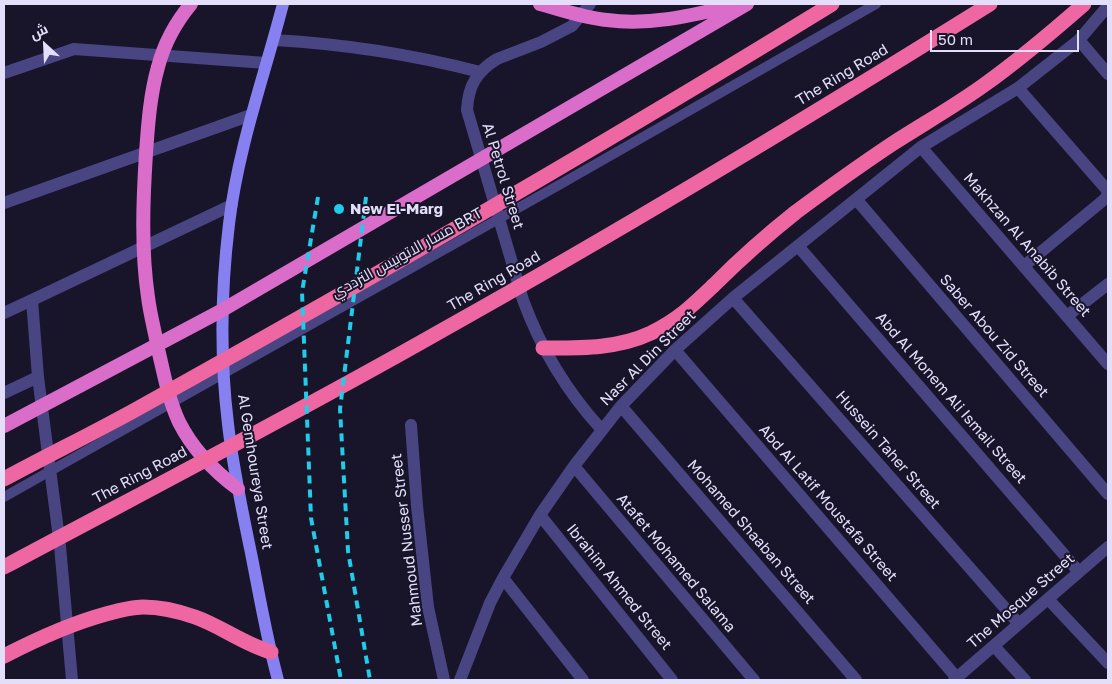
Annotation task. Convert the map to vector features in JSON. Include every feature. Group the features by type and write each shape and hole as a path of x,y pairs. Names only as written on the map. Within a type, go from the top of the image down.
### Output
{"highway":[{"path":"191,4 176,24 165,44 153,89 145,184 145,256 148,297 165,382 171,403 180,423 191,442 205,460 220,476 238,490"},
{"path":"540,4 587,17 629,22 672,19 739,4"},
{"path":"4,426 219,312 747,4"},
{"path":"4,479 143,405 581,156 832,4"},
{"name":"The Ring Road","path":"4,567 450,326 732,162 990,4"},
{"path":"543,348 610,346 648,334 667,325 699,301 794,214 859,166 984,85 1021,57 1084,4"},
{"path":"4,656 43,635 67,626 141,607 167,609 197,617 249,644 271,652"}],"main road":[{"name":"Al Gemhoureya Street","path":"278,680 238,490 228,424 223,357 223,290 229,223 241,157 283,4"}],"street":[{"name":"Al Petrol Street","path":"590,4 572,26 541,42 497,59 480,72 469,90 467,110 523,300 543,348 570,392 602,430"},
{"name":"Nasr Al Din Street","path":"460,680 479,629 503,578 540,514 574,466 621,406 674,350 733,298 921,147 1018,88 1079,40 1108,6"},
{"path":"274,40 364,47 480,72"},
{"path":"1079,40 1108,74"},
{"path":"4,73 74,49 266,63"},
{"path":"1018,88 1105,188 1108,195 1024,266"},
{"path":"4,203 252,115"},
{"name":"Makhzan Al Anabib Street","path":"921,147 1108,364"},
{"name":"Saber Abou Zid Street","path":"856,199 1108,494"},
{"path":"4,313 232,205"},
{"name":"Abd Al Monem Ali Ismail Street","path":"798,246 1079,572"},
{"path":"1067,316 1108,284"},
{"name":"Hussein Taher Street","path":"733,298 1019,624"},
{"path":"32,300 38,377 54,498 72,680"},
{"name":"Abd Al Latif Moustafa Street","path":"674,350 955,679"},
{"path":"4,393 38,377"},
{"name":"Mohamed Shaaban Street","path":"621,406 856,680"},
{"name":"Mahmoud Nusser Street","path":"410,425 428,606 444,680"},
{"name":"Atafet Mohamed Salama","path":"574,466 754,680"},
{"name":"Ibrahim Ahmed Street","path":"540,514 672,680"},
{"name":"The Mosque Street","path":"955,679 1108,547"},
{"path":"503,578 583,680"},
{"path":"1048,599 1107,659"},
{"path":"994,646 1025,680"}],"lane":[{"name":"مسار الاتوبيس الترددي BRT","path":"4,497 876,4"}],"railway":[{"path":"318,197 302,292 311,518 341,680"},
{"path":"366,197 340,409 348,551 370,680"}],"place":[{"name":"New El-Marg","path":"339,209"}]}
